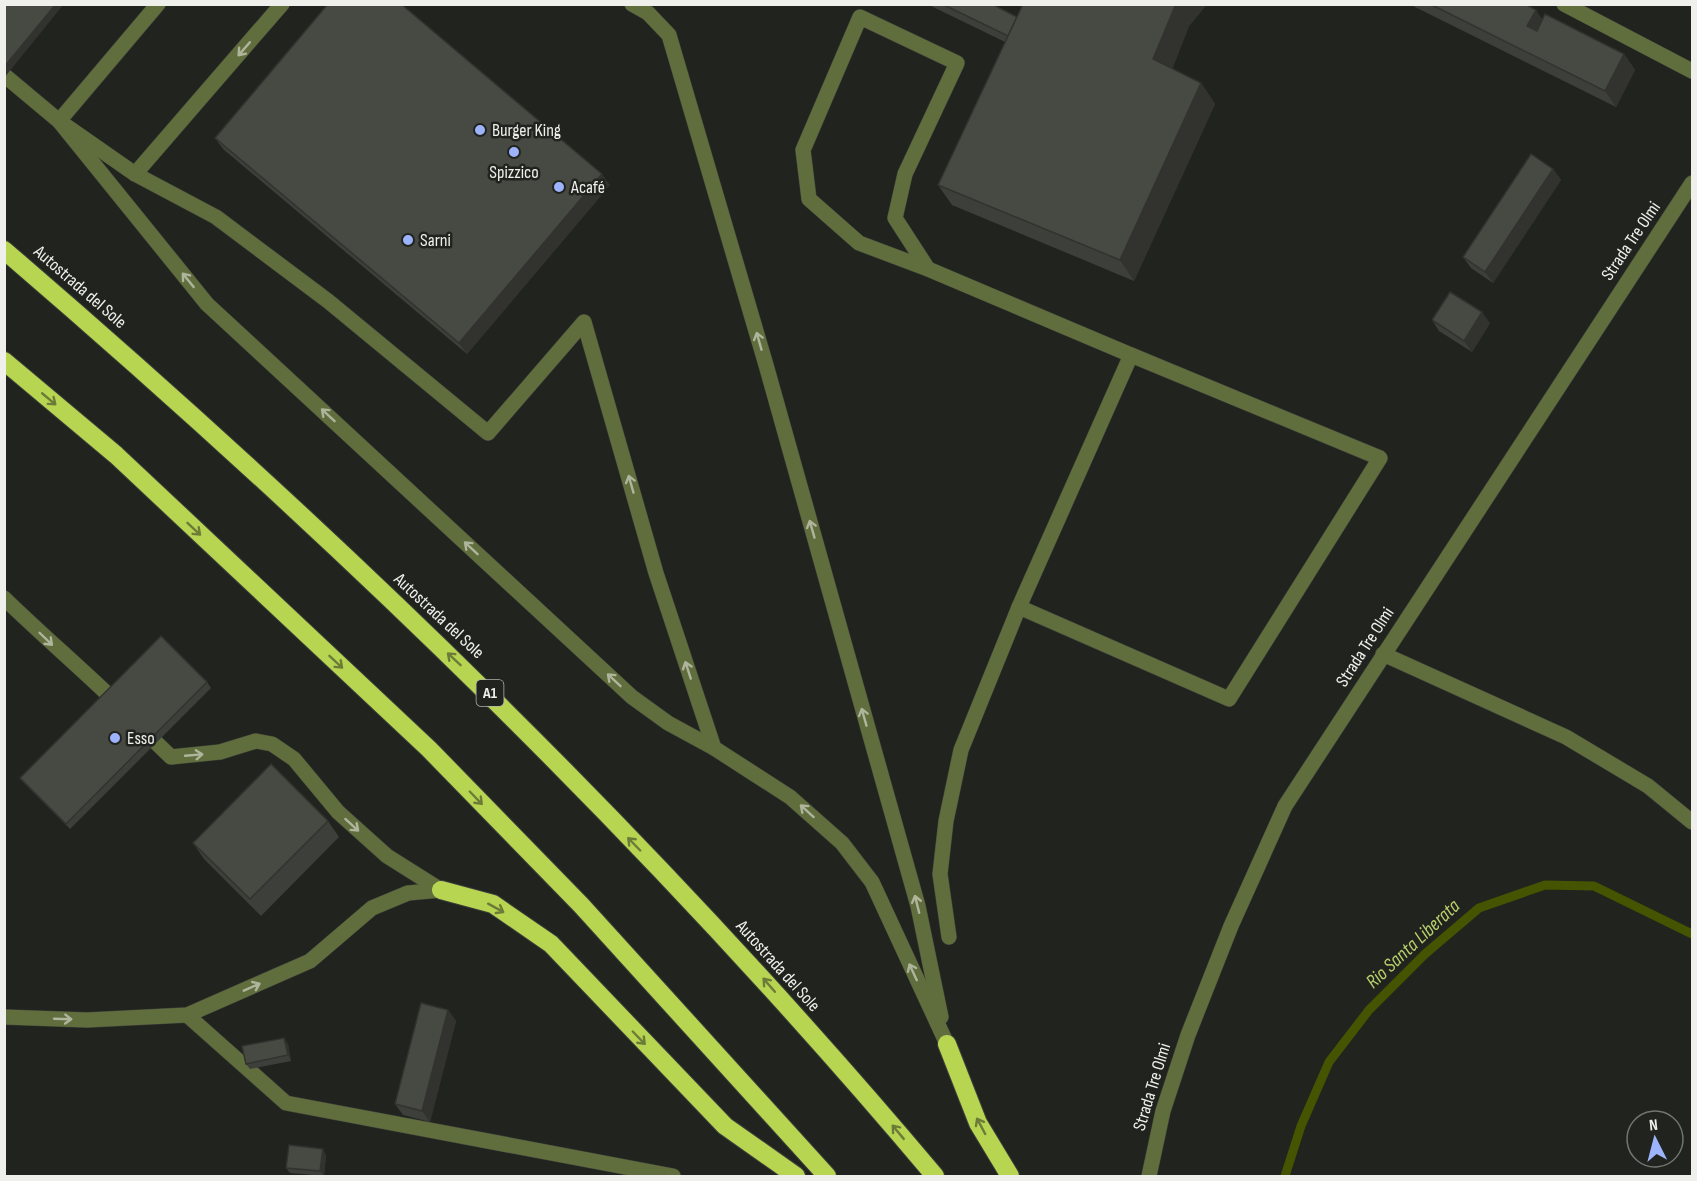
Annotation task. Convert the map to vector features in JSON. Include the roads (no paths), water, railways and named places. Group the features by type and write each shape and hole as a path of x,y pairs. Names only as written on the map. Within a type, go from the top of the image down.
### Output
{"highway":[{"name":"Autostrada del Sole","path":"4,250 165,388 482,686 753,967 935,1176"},
{"path":"4,361 116,455 429,749 581,905 827,1176"},
{"path":"441,890 493,904 551,944 725,1126 796,1176"},
{"path":"947,1044 978,1123 1010,1176"}],"street":[{"path":"59,122 158,4"},
{"path":"135,174 282,4"},
{"path":"632,4 648,13 669,35 769,376 914,895 947,1044"},
{"path":"1564,4 1692,71"},
{"path":"928,269 895,218 905,174 957,63 864,11 803,150 808,199 859,243 928,269 1131,356 1380,458 1229,699 1019,607"},
{"path":"4,75 59,122 135,174 216,217 328,301 488,433 584,322 656,573 714,748"},
{"path":"59,122 207,303 632,697 668,723 714,748 790,797 842,843 872,882 947,1044"},
{"name":"Strada Tre Olmi","path":"1149,1174 1163,1111 1188,1035 1231,926 1285,806 1692,183"},
{"path":"949,937 940,874 946,821 961,750 1019,607 1131,356"},
{"path":"4,598 52,645 80,667 171,757 220,752 256,741 272,744 294,759 338,812 387,856 441,890"},
{"path":"1383,654 1566,737 1648,786 1692,822"},
{"path":"4,1017 87,1020 187,1015 310,961 372,908 408,892 441,890"},
{"path":"187,1015 286,1103 672,1176"}],"waterway":[{"name":"Rio Santa Liberata","path":"1285,1176 1301,1126 1329,1062 1369,1010 1425,954 1479,908 1545,885 1594,886 1692,934"}],"place":[{"name":"Burger King","path":"480,130"},
{"name":"Spizzico","path":"514,152"},
{"name":"Acafé","path":"559,187"},
{"name":"Sarni","path":"408,240"},
{"name":"Esso","path":"115,738"}]}
